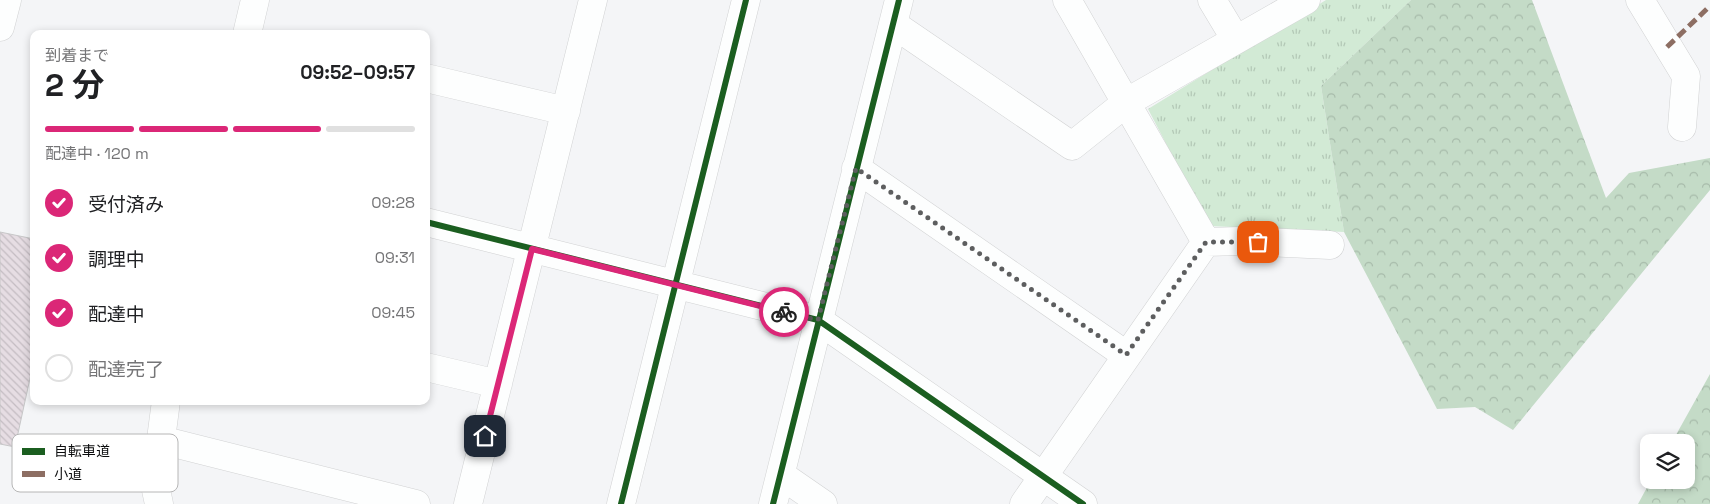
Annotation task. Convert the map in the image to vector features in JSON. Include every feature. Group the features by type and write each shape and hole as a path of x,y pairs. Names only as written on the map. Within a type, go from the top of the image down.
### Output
{"street":[{"path":"0,27 7,0"},
{"path":"248,30 255,0"},
{"path":"468,504 593,0"},
{"path":"621,504 746,0"},
{"path":"1067,0 1206,242"},
{"path":"1212,0 1236,40"},
{"path":"773,504 896,12 1072,146 1127,102 1306,0"},
{"path":"1640,0 1686,76 1682,127"},
{"path":"430,79 566,111"},
{"path":"856,168 1126,355"},
{"path":"430,223 818,320 1083,504"},
{"path":"1206,242 1240,241 1330,245"},
{"path":"1024,504 1206,242"},
{"path":"430,368 498,384"},
{"path":"162,434 165,405"},
{"path":"178,444 416,504"},
{"path":"781,475 823,504"}],"green space":[{"path":"1326,0 1411,0 1321,86 1344,232 1209,226 1148,109"},
{"path":"1411,0 1532,0 1606,198 1629,173 1710,158 1710,190 1513,430 1475,407 1437,409 1344,232 1321,86"},
{"path":"1710,374 1710,504 1638,504 1646,489 1695,489 1695,434 1676,434"}],"building":[{"path":"0,232 30,238 30,378 18,434 12,434 12,446 0,444"}],"marked path":[{"path":"1667,47 1710,6"}],"cycle path":[{"path":"621,504 746,0"},
{"path":"773,504 899,0"},
{"path":"430,223 818,320 1083,504"}],"way so far":[{"path":"784,312 818,320 856,168 1126,355 1206,242 1258,242"}],"route":[{"path":"485,436 532,249 784,312"}]}
